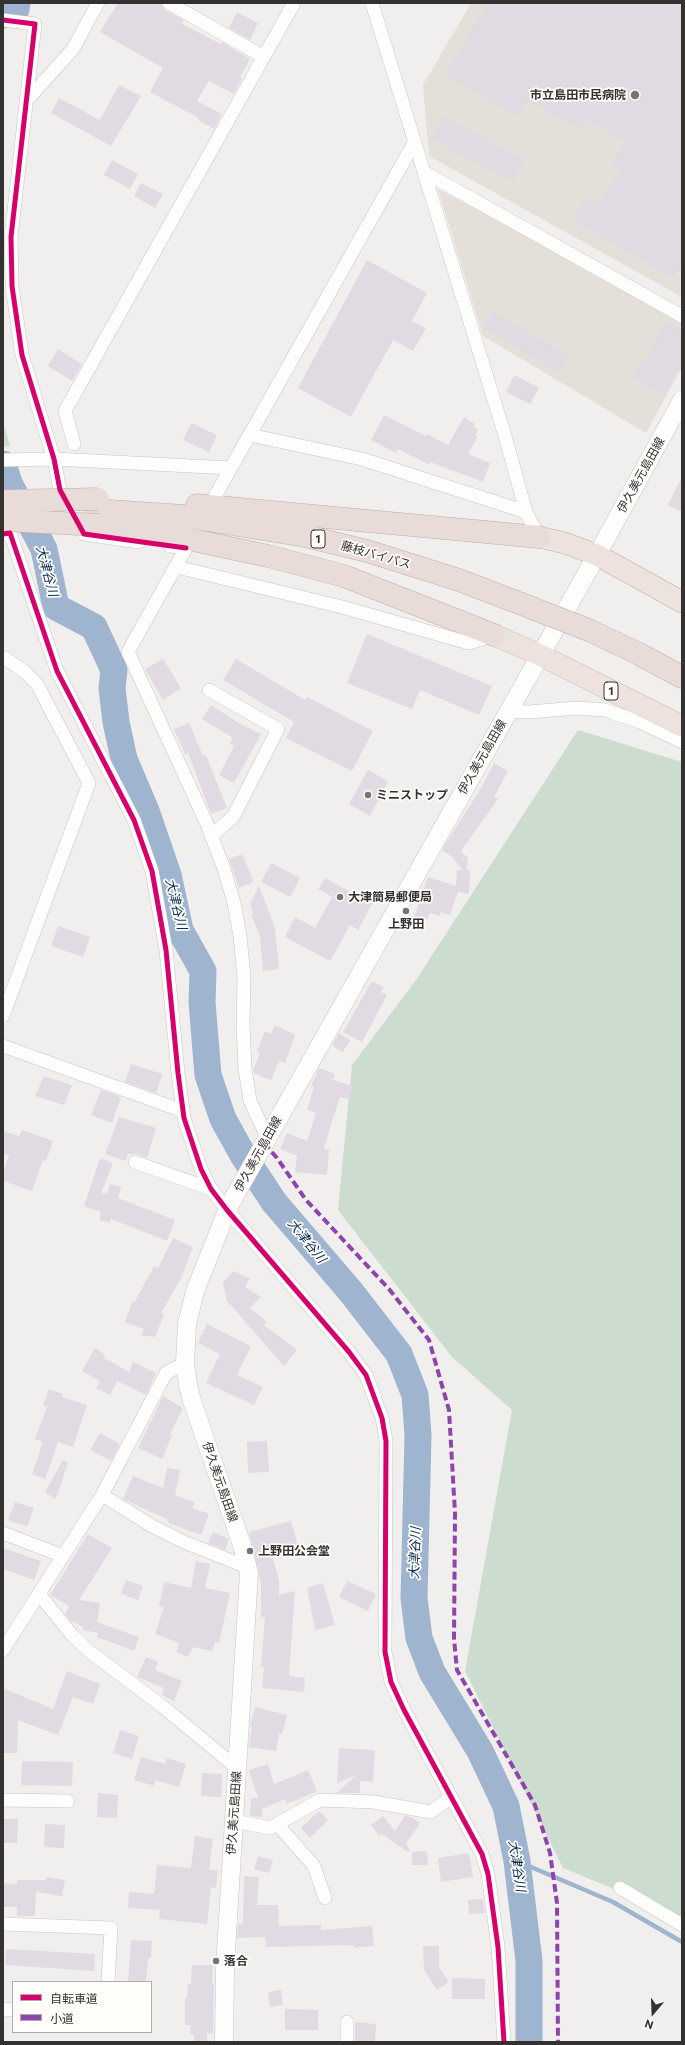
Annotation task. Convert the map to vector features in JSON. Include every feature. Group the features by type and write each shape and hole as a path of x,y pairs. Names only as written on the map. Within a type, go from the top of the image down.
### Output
{"highway":[{"name":"1","path":"3,502 98,511 174,536 268,556 344,576 494,635 682,726"},
{"name":"1","path":"3,520 98,511 242,508 539,537 565,543 597,555 682,602"},
{"name":"藤枝バイパス","path":"3,509 98,511 183,516 305,536 368,551 459,580 591,631 682,677"}],"main road":[{"name":"伊久美元島田線","path":"224,2042 225,1968 249,1573 242,1545 192,1401 185,1363 187,1324 195,1291 228,1208 265,1140 597,555 682,400"}],"street":[{"path":"27,100 73,48 98,3"},
{"path":"169,3 264,56"},
{"path":"74,444 65,411 294,3"},
{"path":"372,3 505,436 526,512 539,537"},
{"path":"3,20 35,24 12,237 12,286 22,355 60,490 84,534 186,548 128,652 212,836 232,896 240,936 244,977 243,1025 245,1069 250,1101 265,1140"},
{"path":"214,498 414,143"},
{"path":"424,172 682,316"},
{"path":"250,435 362,459 526,512"},
{"path":"3,460 51,458 231,468"},
{"path":"3,534 10,534 57,671 134,820 152,871 166,950 183,1111 201,1169 211,1189 349,1352 366,1375 382,1418 386,1441 385,1652 391,1682 404,1710 482,1854 488,1874 498,1947 504,2042"},
{"path":"176,567 342,607 469,644 494,635"},
{"path":"3,658 24,671 38,684 89,783 3,1016"},
{"path":"209,690 278,729 233,817 212,836"},
{"path":"508,711 529,712 577,708 605,710 640,722 682,742"},
{"path":"3,1046 183,1111"},
{"path":"135,1162 211,1189"},
{"path":"3,1650 102,1495 166,1373 185,1363"},
{"path":"102,1495 152,1526 184,1542 247,1567"},
{"path":"3,1533 63,1556"},
{"path":"39,1594 72,1635 89,1651 161,1705 237,1768"},
{"path":"234,1821 270,1828 320,1800 374,1802 431,1812 451,1798"},
{"path":"3,1800 68,1802"},
{"path":"277,1824 314,1866 324,1898"},
{"path":"620,1888 682,1925"},
{"path":"3,1924 111,1928 108,1981"},
{"path":"347,2022 347,2042"}],"shaded area":[{"path":"471,3 682,3 682,297 429,156 423,85"},
{"path":"438,189 682,316 682,367 646,433 483,336"}],"green space":[{"path":"3,422 10,446 3,447"},
{"path":"578,730 682,762 682,1917 563,1868 465,1671 512,1410 452,1357 338,1210 352,1065 416,980"}],"building":[{"path":"118,3 161,3 165,10 184,20 182,24 221,44 222,42 250,59 240,77 242,78 234,94 209,81 197,101 222,114 214,129 198,120 199,118 150,92 163,68 100,32"},
{"path":"488,3 682,3 682,263 673,278 573,220 586,197 599,205 620,170 611,166 625,141 585,119 580,129 527,100 518,116 444,75"},
{"path":"237,12 258,23 250,40 229,28"},
{"path":"119,85 141,96 111,146 51,113 59,98 100,120"},
{"path":"443,116 524,160 513,182 431,138"},
{"path":"112,160 138,174 130,189 104,175"},
{"path":"141,183 163,194 155,208 134,196"},
{"path":"367,260 427,293 412,321 426,328 413,351 393,340 351,417 298,388"},
{"path":"493,312 570,357 560,373 484,328"},
{"path":"666,322 678,329 677,331 682,334 682,372 678,369 664,394 633,378 642,362 644,363"},
{"path":"58,349 82,364 72,381 48,366"},
{"path":"514,375 539,388 530,404 506,392"},
{"path":"384,415 448,445 464,417 475,424 473,427 478,430 475,435 478,436 468,454 490,463 483,482 430,462 429,465 398,449 396,453 371,440"},
{"path":"191,423 217,435 209,452 183,440"},
{"path":"682,477 682,512 668,505"},
{"path":"367,634 492,686 479,715 420,690 412,709 347,683"},
{"path":"163,659 181,688 163,700 145,669"},
{"path":"236,659 305,700 307,697 373,731 352,771 286,738 294,722 223,680"},
{"path":"211,705 240,724 261,734 234,783 219,775 234,746 230,743 233,738 202,719"},
{"path":"189,723 203,756 206,755 227,808 211,814 188,753 185,754 174,729"},
{"path":"494,763 508,771 494,797 498,799 461,851 468,858 467,870 470,870 469,894 458,892 450,915 441,912 440,916 430,913 428,919 426,918 425,921 414,917 428,877 456,886 457,870 463,870 449,854 443,852 443,848 481,788"},
{"path":"368,770 388,781 370,816 349,804"},
{"path":"242,854 254,882 239,888 229,859"},
{"path":"271,863 300,878 290,897 261,882"},
{"path":"325,878 372,904 358,930 350,925 330,961 285,937 295,917 315,928 332,897 318,889"},
{"path":"259,886 275,928 279,969 263,971 260,936 251,914 253,913 250,903"},
{"path":"58,926 90,937 83,957 51,946"},
{"path":"372,981 384,987 381,992 387,995 362,1042 343,1032"},
{"path":"275,1025 295,1035 285,1063 279,1061 271,1080 254,1073 253,1070 260,1053 257,1052 265,1031 271,1034"},
{"path":"339,1033 350,1040 343,1052 332,1046"},
{"path":"131,1064 163,1074 156,1093 125,1082"},
{"path":"319,1068 335,1074 333,1080 353,1086 349,1099 340,1097 332,1121 324,1149 329,1149 327,1175 295,1172 297,1156 280,1149 287,1133 307,1141 316,1113 307,1110 314,1087 311,1086"},
{"path":"44,1076 72,1085 64,1105 35,1096"},
{"path":"101,1090 121,1097 112,1123 91,1115"},
{"path":"119,1117 156,1128 147,1158 137,1154 128,1154 126,1161 105,1154"},
{"path":"22,1130 53,1141 46,1161 43,1160 32,1191 3,1181 3,1173 9,1155 3,1153 3,1131 19,1136"},
{"path":"100,1158 113,1163 101,1193 107,1194 110,1184 121,1187 118,1198 175,1220 167,1241 111,1219 110,1223 99,1220 101,1212 84,1206"},
{"path":"173,1238 193,1247 181,1278 161,1313 164,1314 155,1337 141,1335 144,1329 125,1322 132,1302 134,1303 154,1266 158,1268"},
{"path":"233,1271 250,1278 245,1287 261,1297 250,1308 267,1322 264,1325 297,1350 284,1366 227,1301 223,1283"},
{"path":"207,1324 251,1346 237,1375 263,1387 254,1405 206,1383 220,1354 198,1343"},
{"path":"95,1348 105,1355 104,1358 129,1372 133,1362 156,1373 146,1395 117,1381 110,1395 96,1388 100,1381 82,1371"},
{"path":"49,1389 63,1394 62,1397 87,1405 73,1447 58,1442 45,1479 32,1474 43,1442 35,1439 47,1407 43,1405"},
{"path":"163,1396 183,1408 170,1434 172,1435 162,1459 138,1448"},
{"path":"100,1433 120,1444 111,1461 90,1450"},
{"path":"267,1441 269,1472 248,1473 247,1442"},
{"path":"63,1460 68,1463 56,1499 45,1492"},
{"path":"167,1468 180,1470 175,1495 195,1502 192,1508 209,1514 201,1535 168,1523 169,1520 123,1499 133,1476 163,1488"},
{"path":"15,1502 34,1508 27,1527 8,1520"},
{"path":"291,1521 298,1545 271,1552 279,1580 279,1595 295,1591 289,1676 305,1678 304,1692 262,1688 264,1667 261,1667 265,1617 261,1617 261,1583 249,1532"},
{"path":"213,1532 229,1539 225,1550 208,1543"},
{"path":"88,1534 112,1548 79,1600 100,1603 97,1622 139,1637 134,1651 97,1637 98,1633 83,1630 83,1627 71,1621 65,1614 69,1606 50,1595"},
{"path":"3,1548 41,1561 34,1580 3,1569"},
{"path":"196,1561 210,1564 205,1588 230,1593 219,1643 215,1642 212,1651 193,1647 188,1657 176,1652 179,1643 155,1634 164,1607 159,1606 164,1582 191,1588"},
{"path":"126,1580 143,1586 138,1600 121,1594"},
{"path":"347,1581 376,1594 368,1611 339,1597"},
{"path":"323,1583 335,1625 315,1630 307,1588"},
{"path":"146,1657 158,1662 155,1670 182,1681 174,1701 162,1695 164,1688 137,1677"},
{"path":"67,1671 100,1684 93,1704 73,1697 58,1735 18,1720 17,1753 3,1753 3,1688 53,1709"},
{"path":"255,1707 287,1715 282,1734 279,1733 276,1751 249,1747 252,1727 250,1726"},
{"path":"120,1730 139,1736 132,1759 113,1753"},
{"path":"339,1748 375,1750 373,1782 360,1781 360,1793 337,1793 356,1775 337,1783"},
{"path":"141,1757 165,1764 167,1758 186,1764 179,1787 155,1780 154,1786 134,1780"},
{"path":"22,1761 73,1762 72,1786 21,1785"},
{"path":"268,1764 274,1784 308,1770 317,1791 287,1804 285,1799 262,1809 262,1817 250,1816 251,1798 258,1798 249,1770"},
{"path":"202,1773 222,1774 221,1797 201,1796"},
{"path":"98,1793 118,1795 117,1818 97,1817"},
{"path":"319,1811 328,1820 310,1838 301,1828"},
{"path":"383,1816 395,1831 405,1816 411,1817 420,1823 406,1844 410,1850 408,1852 382,1834 379,1836 371,1825"},
{"path":"3,1819 18,1819 17,1843 3,1843"},
{"path":"45,1824 65,1825 64,1848 44,1847"},
{"path":"195,1836 213,1839 209,1870 218,1871 216,1888 211,1887 207,1924 159,1919 160,1910 128,1908 129,1892 154,1894 157,1865 191,1868"},
{"path":"427,1851 428,1865 412,1865 412,1852"},
{"path":"469,1853 473,1877 441,1882 438,1858"},
{"path":"258,1856 273,1860 269,1873 254,1869"},
{"path":"244,1876 259,1877 257,1905 278,1905 279,1926 321,1925 321,1930 372,1926 374,1946 354,1948 354,1945 266,1947 265,1937 237,1938 238,1924 243,1924"},
{"path":"46,1877 65,1880 62,1896 36,1892 35,1916 17,1916 17,1907 3,1907 3,1883 17,1884 17,1880 46,1880"},
{"path":"483,1899 485,1913 469,1914 468,1900"},
{"path":"131,1940 152,1941 151,1958 148,1958 146,1981 128,1981"},
{"path":"423,1946 439,1946 439,1967 449,1982 437,1990 424,1970"},
{"path":"6,1949 95,1954 94,1971 5,1965"},
{"path":"192,1965 213,1965 213,2034 207,2033 207,2041 194,2041 194,2035 190,2035 191,2025 185,2025 185,1998 187,1998 188,1984 191,1984"},
{"path":"452,1978 485,1979 485,1999 452,1999"},
{"path":"281,1990 283,2005 270,2007 268,1992"},
{"path":"285,2009 318,2010 318,2030 285,2030"},
{"path":"355,2022 376,2024 375,2042 355,2042"}],"waterway":[{"name":"大津谷川","path":"3,15 16,9 17,3"},
{"name":"大津谷川","path":"3,464 9,483 44,549 56,607 94,627 114,670 112,688 116,722 124,759 146,811 168,875 180,930 203,971 202,1002 208,1075 223,1119 243,1155 274,1202 351,1292 399,1354 415,1395 418,1435 414,1598 419,1638 432,1672 480,1751 506,1806 517,1861 529,1961 529,2042"},
{"path":"517,1861 613,1902 682,1942"}],"marked path":[{"path":"264,1143 277,1158 306,1200 389,1289 429,1340 449,1410 455,1513 454,1639 457,1670 535,1805 550,1853 557,1903 558,2042"}],"cycle path":[{"path":"3,20 35,24 11,237 12,286 22,355 54,459 60,490 84,534 186,548"},
{"path":"3,534 10,533 57,671 134,820 152,871 166,950 184,1118 201,1169 211,1189 227,1210 349,1352 366,1375 382,1418 386,1441 385,1652 391,1682 404,1710 482,1854 488,1874 498,1947 504,2042"}],"place":[{"name":"市立島田市民病院","path":"635,95"},
{"name":"ミニストップ","path":"368,795"},
{"name":"大津簡易郵便局","path":"340,897"},
{"name":"上野田","path":"406,911"},
{"name":"上野田公会堂","path":"250,1551"},
{"name":"落合","path":"216,1961"}]}
